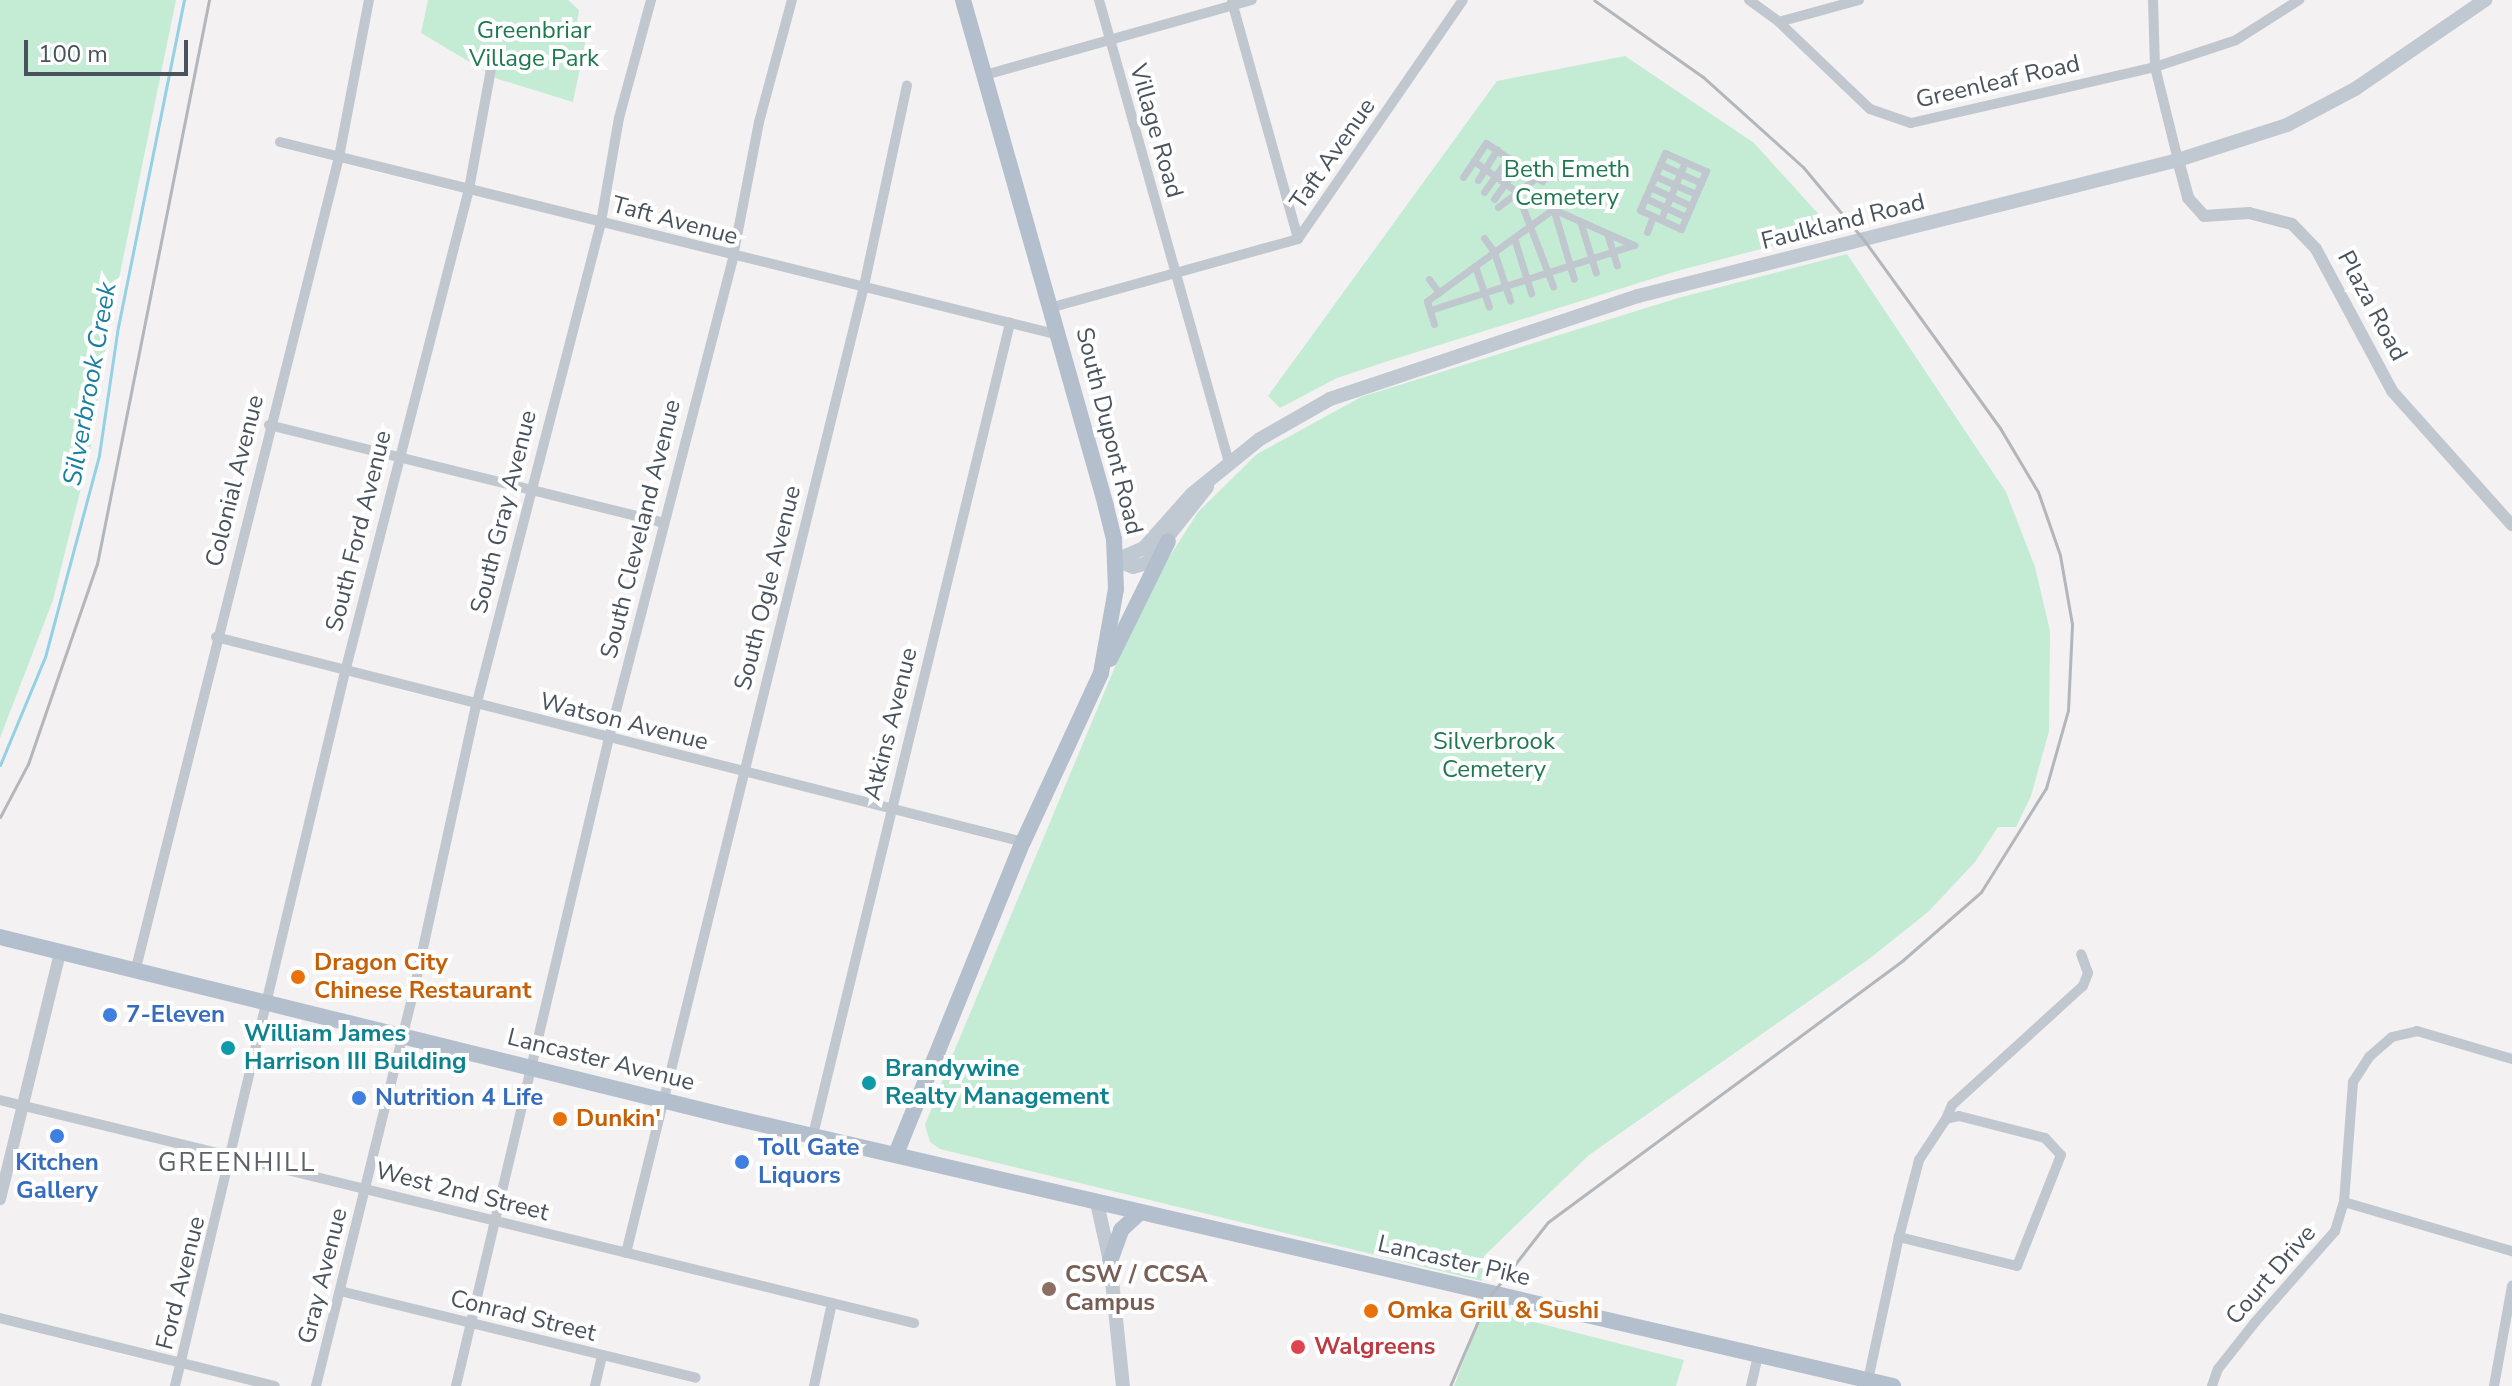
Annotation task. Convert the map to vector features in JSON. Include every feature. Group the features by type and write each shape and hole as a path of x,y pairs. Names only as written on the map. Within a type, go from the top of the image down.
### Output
{"main road":[{"name":"South Dupont Road","path":"896,1154 1023,842 1101,673 1114,612 1116,560 1061,335 963,0"},
{"name":"Faulkland Road","path":"1116,560 1144,548 1192,494 1300,415 1399,373 1638,296 2178,160 2317,110 2485,0"},
{"name":"Faulkland Road","path":"1116,560 1137,567 1168,541 1209,483"},
{"path":"1101,673 1168,541"},
{"name":"Lancaster Avenue","path":"0,937 1097,1203"},
{"path":"1097,1203 1110,1261 1123,1386"},
{"name":"Lancaster Pike","path":"1097,1203 1893,1386"},
{"path":"1110,1261 1121,1230 1138,1214"}],"street":[{"name":"Colonial Avenue","path":"135,972 269,425 339,157 369,0"},
{"name":"South Gray Avenue","path":"403,1037 476,706 530,486 601,222 619,118 651,0"},
{"name":"South Cleveland Avenue","path":"456,1386 661,522 733,257 759,122 792,0"},
{"name":"Village Road","path":"1099,0 1229,464"},
{"path":"985,75 1252,0"},
{"name":"Taft Avenue","path":"1053,307 1298,239 1463,0"},
{"name":"Greenleaf Road","path":"1749,0 1779,22 1870,109 1911,123 2155,67 2236,40 2299,0"},
{"path":"1779,22 1859,0"},
{"path":"2153,0 2155,67 2178,160"},
{"path":"1233,3 1298,239"},
{"name":"South Ford Avenue","path":"266,1002 398,456 469,189 491,69"},
{"name":"South Ogle Avenue","path":"626,1253 742,771 864,286 907,86"},
{"name":"Taft Avenue","path":"280,142 733,257 1061,335"},
{"path":"1463,177 1486,143 1539,179 1496,203 1518,165"},
{"path":"1478,180 1497,150"},
{"path":"1665,153 1685,162 1706,171 1681,229 1640,210 1665,153"},
{"path":"1484,192 1508,158"},
{"name":"Plaza Road","path":"2178,160 2188,198 2204,216 2249,213 2292,224 2316,249 2392,391 2512,525"},
{"path":"1474,161 1517,192"},
{"path":"1647,232 1666,208 1685,162"},
{"path":"1660,164 1701,183"},
{"path":"1655,176 1696,194"},
{"path":"1650,187 1691,206"},
{"path":"1645,198 1686,217"},
{"path":"1430,310 1634,245 1552,205"},
{"path":"1434,324 1427,301 1533,224 1552,205"},
{"path":"1552,205 1574,279"},
{"path":"1523,208 1533,224 1553,286"},
{"path":"1580,221 1596,273"},
{"path":"1607,233 1617,266"},
{"path":"1484,238 1494,252 1510,300"},
{"path":"1514,238 1531,293"},
{"path":"1475,266 1489,307"},
{"path":"1429,279 1439,293"},
{"path":"1456,280 1462,300"},
{"name":"Atkins Avenue","path":"813,1135 1010,323"},
{"path":"269,425 530,486 661,522"},
{"name":"Watson Avenue","path":"216,637 476,706 1023,842"},
{"path":"0,1199 60,952"},
{"path":"1868,1380 1919,1160 1952,1105 2083,986 2088,973 2081,954"},
{"name":"Ford Avenue","path":"175,1386 233,1158 266,1002"},
{"name":"Court Drive","path":"2212,1386 2218,1369 2256,1321 2335,1231 2344,1202 2353,1082 2392,1037 2417,1031 2512,1059"},
{"name":"Gray Avenue","path":"316,1386 403,1037"},
{"name":"West 2nd Street","path":"0,1100 914,1323"},
{"path":"1899,1237 2017,1266 2041,1213 2061,1155 2055,1144 1959,1116 1946,1119"},
{"path":"2344,1202 2512,1251"},
{"path":"2494,1386 2512,1286"},
{"name":"Conrad Street","path":"340,1291 696,1378"},
{"path":"814,1386 832,1303"},
{"path":"0,1318 275,1386"},
{"path":"1751,1386 1758,1355"},
{"path":"595,1386 602,1356"}],"green space":[{"path":"0,0 176,0 107,337 90,452 53,600 0,738"},
{"name":"Greenbriar Village Park","path":"428,0 568,0 579,10 576,31 587,34 573,102 498,79 421,33"},
{"name":"Beth Emeth Cemetery","path":"1625,56 1754,143 1833,230 1677,271 1385,362 1337,378 1280,408 1268,396 1497,81"},
{"name":"Silverbrook Cemetery","path":"1847,254 2006,492 2035,567 2050,631 2049,731 2031,796 2016,827 1998,827 1975,862 1928,912 1869,959 1589,1155 1484,1256 1482,1281 940,1149 930,1142 925,1125 1145,595 1198,512 1257,454 1361,397 1678,298"},
{"path":"1483,1310 1684,1360 1676,1386 1454,1386"}],"waterway":[{"name":"Silverbrook Creek","path":"0,765 45,657 99,455 118,327 184,0"}],"railway":[{"path":"0,817 28,764 97,564 209,0"},
{"path":"1450,1386 1487,1300 1548,1222 1903,960 1981,892 2046,788 2068,710 2072,624 2060,555 2038,492 2000,428 1863,239 1803,167 1703,77 1594,0"}],"place":[{"name":"Dragon City Chinese Restaurant","path":"298,977"},
{"name":"7-Eleven","path":"110,1015"},
{"name":"William James Harrison III Building","path":"228,1048"},
{"name":"Brandywine Realty Management","path":"869,1083"},
{"name":"Nutrition 4 Life","path":"359,1098"},
{"name":"Dunkin'","path":"560,1119"},
{"name":"Kitchen Gallery","path":"57,1136"},
{"name":"Toll Gate Liquors","path":"742,1162"},
{"name":"CSW / CCSA Campus","path":"1049,1289"},
{"name":"Omka Grill & Sushi","path":"1371,1311"},
{"name":"Walgreens","path":"1298,1347"}],"district":[{"name":"GREENHILL","path":"237,1163"}]}
